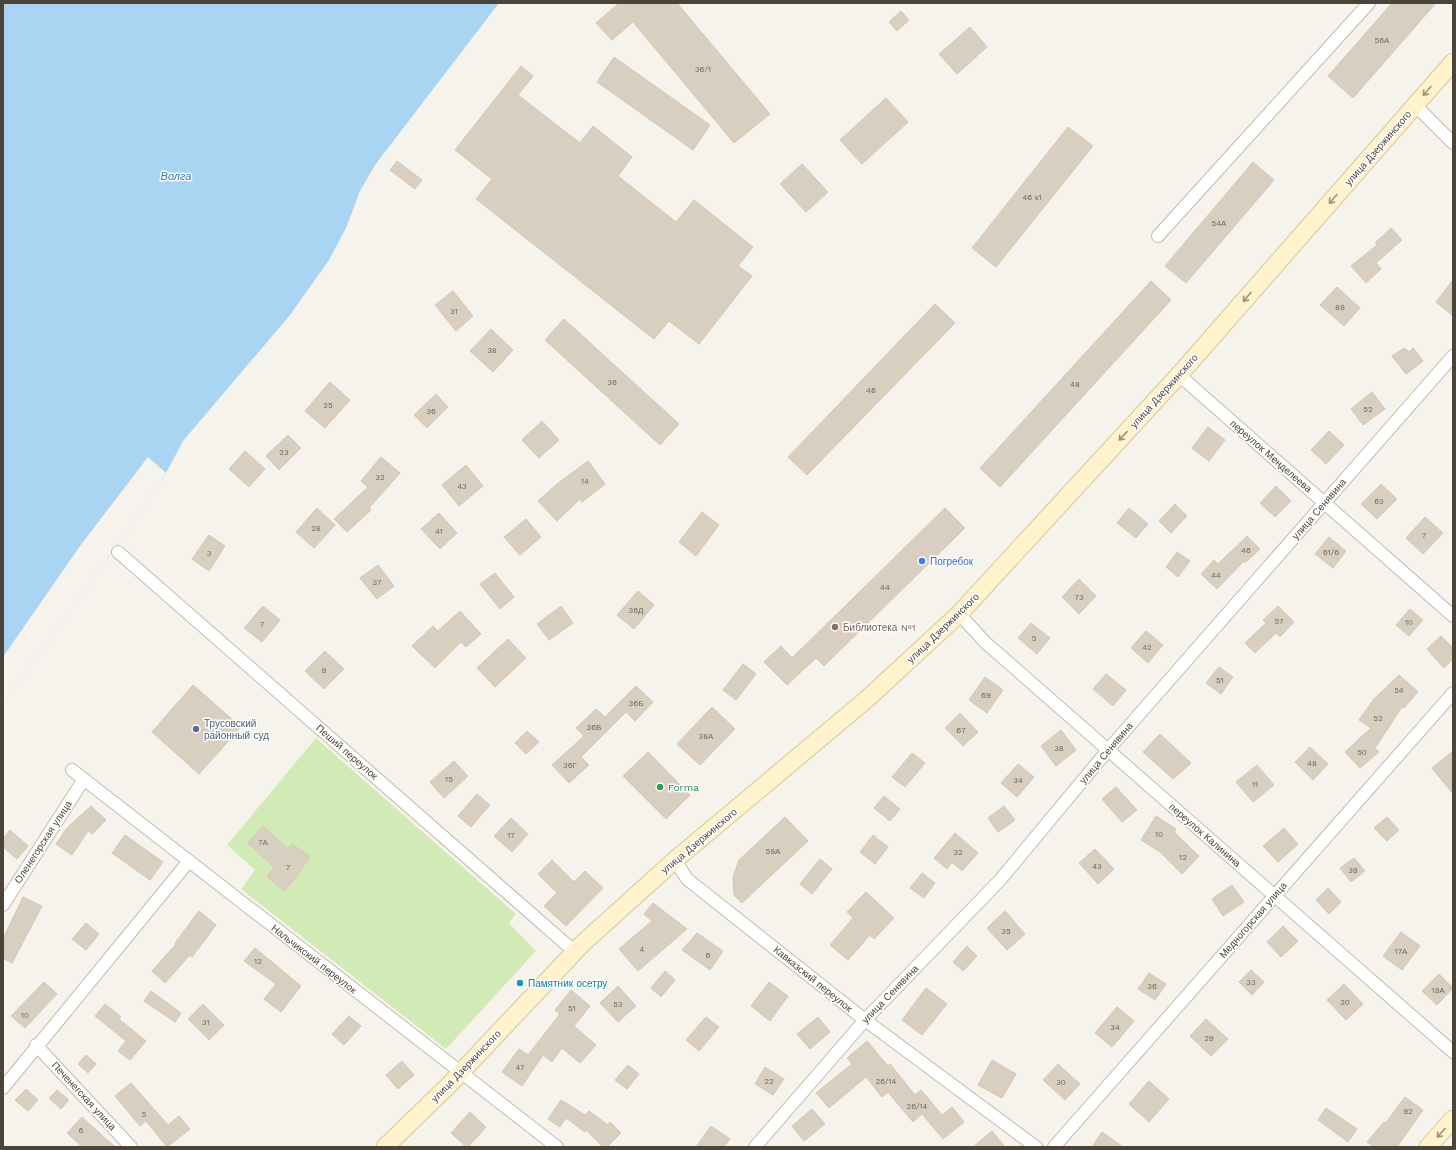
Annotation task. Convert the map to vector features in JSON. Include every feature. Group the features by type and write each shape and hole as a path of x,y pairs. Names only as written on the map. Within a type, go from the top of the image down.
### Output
{"main road":[{"name":"улица Дзержинского","path":"385,1147 448,1086 575,952 675,860 867,699 959,614 1179,375 1453,62"},
{"path":"1428,1147 1453,1119"}],"street":[{"path":"1158,236 1369,3"},
{"path":"1415,105 1453,143"},
{"name":"улица Сенявина","path":"755,1147 865,1020 1000,880 1108,750 1453,356"},
{"name":"переулок Менделеева","path":"1179,375 1453,616"},
{"name":"Пеший переулок","path":"118,552 575,952"},
{"name":"переулок Калинина","path":"959,614 986,643 1453,1052"},
{"name":"Медногорская улица","path":"1054,1147 1453,693"},
{"name":"Нальчикский переулок","path":"72,770 557,1147"},
{"name":"Оленегорская улица","path":"3,905 84,779"},
{"name":"Кавказский переулок","path":"675,860 687,879 865,1020 1036,1147"},
{"path":"3,1088 36,1046 189,862"},
{"name":"Печенегская улица","path":"36,1046 131,1147"}],"green space":[{"path":"316,738 516,914 509,923 536,951 446,1049 241,889 255,870 227,845"}],"water":[{"name":"Волга","path":"3,3 499,3 375,165 360,191 346,228 329,260 290,315 183,441 166,473 142,511 3,703"}],"pier":[{"path":"148,457 166,473 142,511 3,703 3,657 80,546"}],"building":[{"path":"619,3 677,3 770,114 734,143 633,22 612,40 596,23"},
{"path":"1392,3 1436,3 1353,98 1328,76"},
{"path":"901,11 909,20 897,31 889,22"},
{"path":"970,27 987,47 957,74 939,54"},
{"path":"614,57 710,125 693,150 597,82"},
{"path":"521,66 533,76 518,95 580,143 593,126 632,157 618,176 676,222 694,200 753,247 738,266 752,276 699,344 669,321 654,339 476,199 492,179 455,150"},
{"path":"886,98 908,122 862,164 840,140"},
{"path":"1068,127 1093,146 996,267 972,248"},
{"path":"397,161 422,180 415,189 390,170"},
{"path":"1253,162 1274,180 1186,283 1165,266"},
{"path":"802,164 828,192 806,212 780,184"},
{"path":"1391,228 1402,240 1376,263 1381,269 1366,283 1351,266 1377,245 1375,243"},
{"path":"1453,280 1453,316 1436,302"},
{"path":"1151,281 1171,300 1000,487 980,468"},
{"path":"1337,287 1360,308 1344,326 1320,305"},
{"path":"453,291 473,316 456,331 435,305"},
{"path":"935,304 955,323 807,475 788,457"},
{"path":"564,319 679,424 660,445 545,340"},
{"path":"491,329 513,350 493,372 470,351"},
{"path":"1404,348 1409,352 1413,348 1423,361 1406,374 1392,356"},
{"path":"330,382 350,400 325,428 305,411"},
{"path":"1372,392 1385,409 1363,425 1351,409"},
{"path":"436,394 448,407 427,428 414,415"},
{"path":"542,421 559,440 539,458 522,440"},
{"path":"1208,427 1225,440 1209,461 1192,448"},
{"path":"1329,431 1344,445 1326,464 1311,450"},
{"path":"288,435 301,448 279,470 266,456"},
{"path":"245,451 265,469 249,487 229,469"},
{"path":"381,457 400,473 369,508 371,510 347,532 334,519 368,487 361,481"},
{"path":"588,461 605,484 582,502 580,499 557,521 538,501 557,484"},
{"path":"466,465 483,486 459,506 442,485"},
{"path":"1381,484 1397,499 1377,519 1361,504"},
{"path":"1276,486 1291,501 1275,517 1260,503"},
{"path":"1175,504 1187,516 1171,533 1159,521"},
{"path":"317,508 335,525 314,548 296,532"},
{"path":"945,508 965,528 824,666 816,658 787,685 764,662 781,646 792,658"},
{"path":"1129,508 1148,524 1136,538 1117,523"},
{"path":"702,512 719,525 696,556 679,542"},
{"path":"439,513 457,533 440,549 421,529"},
{"path":"1425,517 1443,533 1423,554 1406,538"},
{"path":"526,519 541,537 520,555 504,537"},
{"path":"209,535 225,546 209,571 192,559"},
{"path":"1247,536 1260,549 1245,563 1244,561 1217,589 1201,574 1214,560 1218,564"},
{"path":"1329,537 1346,551 1333,568 1315,554"},
{"path":"1177,552 1190,561 1178,577 1166,567"},
{"path":"378,565 394,586 377,599 360,578"},
{"path":"495,573 514,597 500,609 480,584"},
{"path":"1079,579 1096,596 1079,614 1062,597"},
{"path":"638,591 654,605 634,629 617,615"},
{"path":"263,606 280,620 262,642 244,628"},
{"path":"561,606 573,623 549,640 537,624"},
{"path":"1278,606 1294,622 1280,637 1276,633 1255,653 1245,643 1266,623 1263,620"},
{"path":"1410,609 1423,620 1409,636 1396,625"},
{"path":"460,611 481,634 466,647 461,642 435,668 412,646 433,626 438,631"},
{"path":"1031,623 1050,638 1037,654 1018,638"},
{"path":"1146,631 1163,645 1148,663 1131,648"},
{"path":"1441,636 1453,648 1453,659 1444,668 1427,649"},
{"path":"508,639 526,658 495,687 477,668"},
{"path":"325,651 344,669 324,689 305,671"},
{"path":"743,664 756,674 736,700 723,690"},
{"path":"1219,667 1233,677 1221,694 1206,683"},
{"path":"1106,674 1126,690 1113,706 1093,689"},
{"path":"1399,675 1418,692 1404,708 1402,707 1375,748 1379,752 1360,768 1345,752 1371,728 1359,720 1374,699"},
{"path":"985,677 1003,690 987,713 969,700"},
{"name":"Трусовский районный суд","path":"193,685 241,727 199,774 152,732"},
{"path":"636,686 653,702 635,721 626,712 581,757 589,765 569,783 552,765 584,736 576,728 596,709 605,717"},
{"path":"712,707 735,729 700,765 677,744"},
{"path":"960,713 978,732 963,746 945,728"},
{"path":"1061,730 1076,750 1056,766 1041,746"},
{"path":"527,731 539,742 526,754 515,743"},
{"path":"1160,734 1191,763 1173,779 1143,752"},
{"path":"1310,747 1328,764 1313,780 1295,762"},
{"path":"1453,751 1453,794 1432,768"},
{"path":"648,752 690,795 666,819 623,776"},
{"path":"912,753 925,763 905,787 892,777"},
{"path":"454,761 468,776 444,798 430,782"},
{"path":"1018,764 1034,777 1017,797 1001,783"},
{"path":"1257,765 1274,785 1253,802 1236,782"},
{"path":"1116,787 1137,810 1122,822 1102,799"},
{"path":"477,794 490,805 471,827 458,816"},
{"path":"884,796 900,809 890,821 874,808"},
{"path":"91,806 106,820 92,834 88,831 72,855 56,844 67,828"},
{"path":"1004,806 1015,820 998,832 988,818"},
{"path":"1156,816 1176,829 1174,832 1199,856 1182,874 1160,852 1141,840"},
{"path":"785,817 808,841 742,903 734,895 733,877 739,860"},
{"path":"1387,817 1399,830 1387,841 1374,828"},
{"path":"511,818 528,834 512,852 494,836"},
{"path":"263,826 288,849 292,844 310,857 285,891 267,877 274,867 248,843"},
{"path":"1284,828 1298,844 1278,862 1263,846"},
{"path":"10,830 28,846 17,859 3,847 3,839"},
{"path":"955,833 978,853 962,871 952,862 947,869 934,858"},
{"path":"125,835 163,862 150,880 112,853"},
{"path":"873,835 888,847 875,864 860,852"},
{"path":"1095,849 1114,869 1098,884 1079,863"},
{"path":"1354,858 1365,871 1351,882 1340,868"},
{"path":"820,859 832,869 812,894 800,884"},
{"path":"552,860 574,882 585,871 603,888 566,926 544,906 557,893 538,874"},
{"path":"922,873 935,883 924,898 910,888"},
{"path":"1232,885 1244,902 1223,916 1212,899"},
{"path":"1328,888 1341,902 1329,914 1316,900"},
{"path":"866,892 894,918 874,939 870,935 848,960 830,945 853,918 847,912"},
{"path":"23,897 42,906 12,963 3,958 3,939"},
{"path":"653,903 687,929 638,971 619,949 652,921 644,914"},
{"path":"199,911 216,925 192,957 190,955 165,983 152,971 176,944 175,943"},
{"path":"1005,911 1025,934 1007,950 987,928"},
{"path":"86,923 99,934 86,950 72,939"},
{"path":"1283,926 1298,941 1281,957 1267,942"},
{"path":"1401,932 1420,946 1402,970 1383,956"},
{"path":"697,933 723,951 710,970 682,950"},
{"path":"967,946 977,956 963,971 953,962"},
{"path":"255,948 301,986 281,1012 264,999 276,984 244,961"},
{"path":"1251,970 1264,982 1252,995 1239,982"},
{"path":"665,971 675,980 661,997 651,988"},
{"path":"1149,973 1166,984 1155,1000 1138,989"},
{"path":"1439,974 1453,988 1437,1005 1422,991"},
{"path":"44,982 57,994 25,1028 11,1016"},
{"path":"769,982 788,996 770,1021 751,1006"},
{"path":"1344,984 1363,1004 1346,1020 1327,1000"},
{"path":"618,986 636,1006 618,1022 600,1003"},
{"path":"926,988 947,1004 922,1035 902,1020"},
{"path":"571,990 590,1006 574,1026 596,1045 580,1063 562,1048 552,1062 543,1055 522,1086 502,1072 519,1049 528,1055 560,1014 555,1010"},
{"path":"151,991 181,1013 175,1022 144,1001"},
{"path":"105,1004 121,1017 119,1019 146,1041 130,1060 118,1051 126,1041 95,1016"},
{"path":"203,1004 224,1025 209,1040 188,1019"},
{"path":"1117,1007 1134,1021 1112,1047 1095,1033"},
{"path":"349,1016 361,1026 344,1045 332,1034"},
{"path":"706,1017 719,1027 699,1051 686,1040"},
{"path":"818,1017 830,1032 810,1049 797,1034"},
{"path":"1206,1019 1228,1039 1211,1056 1190,1036"},
{"path":"867,1041 888,1066 890,1064 915,1095 921,1090 942,1115 952,1107 964,1122 943,1139 922,1114 913,1122 888,1092 882,1097 866,1077 829,1108 816,1093 852,1064 847,1058"},
{"path":"86,1055 96,1064 88,1073 78,1064"},
{"path":"992,1060 1016,1074 1002,1098 978,1085"},
{"path":"402,1061 414,1075 398,1089 386,1075"},
{"path":"1058,1064 1080,1084 1065,1100 1043,1080"},
{"path":"628,1065 639,1074 627,1089 615,1080"},
{"path":"765,1067 784,1079 773,1095 755,1084"},
{"path":"1149,1081 1169,1099 1149,1122 1129,1104"},
{"path":"131,1083 168,1125 179,1116 190,1129 167,1147 146,1121 140,1126 115,1096"},
{"path":"26,1089 38,1100 28,1111 15,1100"},
{"path":"57,1090 69,1100 61,1109 49,1098"},
{"path":"1405,1097 1423,1110 1397,1147 1374,1147 1367,1142 1384,1122 1385,1124"},
{"path":"561,1100 585,1115 589,1111 608,1125 610,1122 621,1133 607,1147 603,1147 586,1130 585,1132 566,1118 560,1127 548,1119"},
{"path":"1326,1108 1357,1129 1348,1142 1318,1120"},
{"path":"812,1109 825,1124 804,1141 792,1126"},
{"path":"470,1112 486,1127 468,1147 466,1147 451,1133"},
{"path":"82,1117 115,1147 82,1147 67,1133"},
{"path":"711,1126 730,1139 724,1147 696,1147"},
{"path":"992,1131 1005,1147 973,1147"},
{"path":"1102,1132 1123,1147 1092,1147"}],"place":[{"name":"Погребок","path":"922,561"},
{"name":"Библиотека №1","path":"835,627"},
{"name":"Трусовский районный суд","path":"196,729"},
{"name":"Forma","path":"660,787"},
{"name":"Памятник осетру","path":"520,983"}]}
